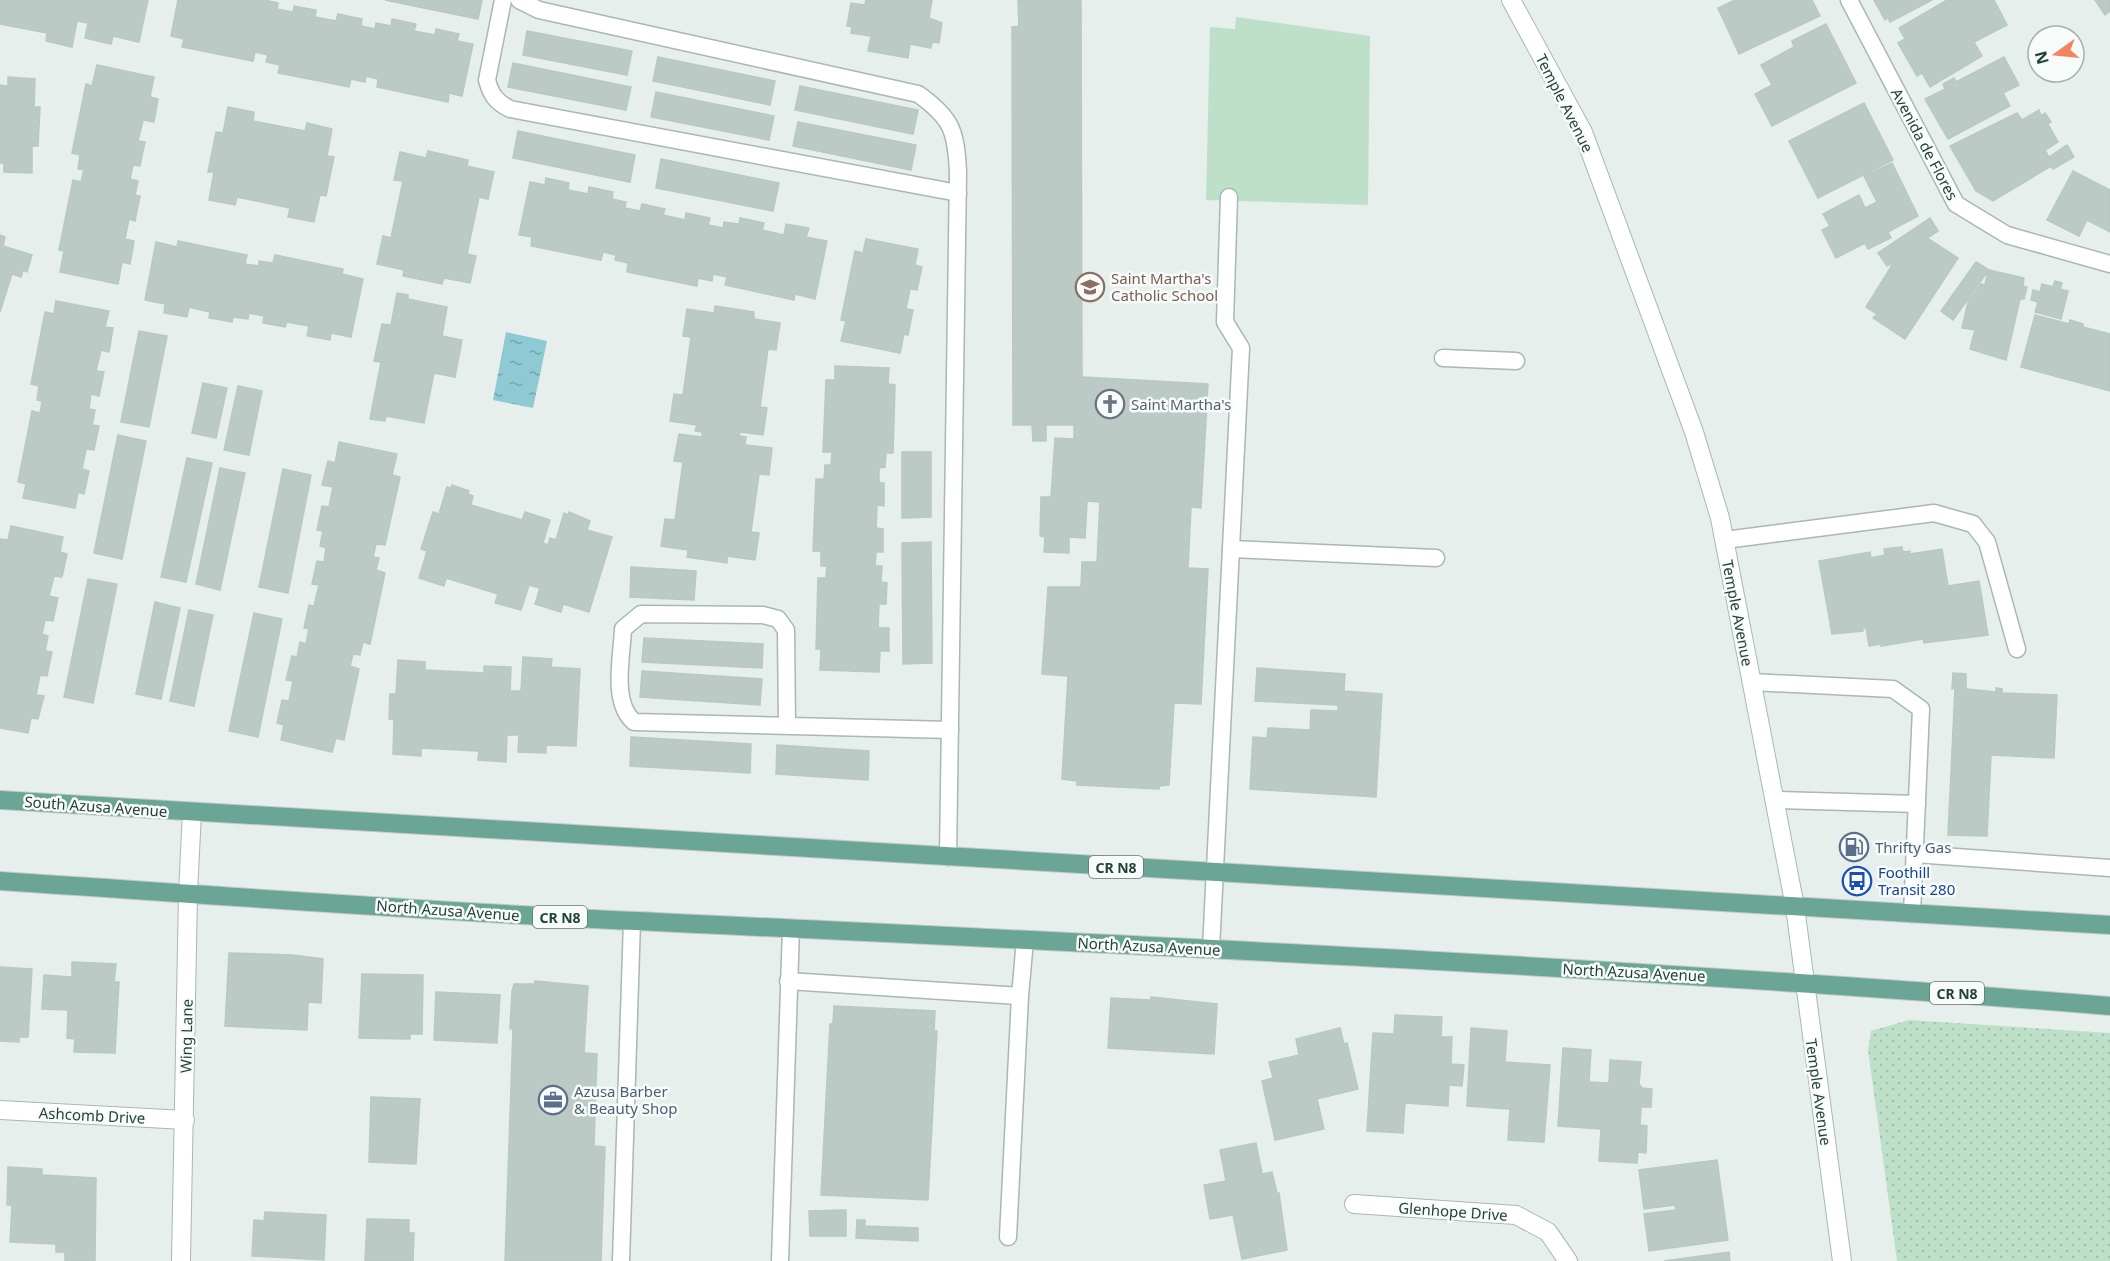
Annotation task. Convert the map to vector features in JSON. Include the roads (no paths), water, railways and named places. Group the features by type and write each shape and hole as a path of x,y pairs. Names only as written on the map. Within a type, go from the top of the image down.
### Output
{"main road":[{"name":"Temple Avenue","path":"1511,0 1583,132 1695,432 1725,540 1795,908 1842,1261"},
{"name":"South Azusa Avenue","path":"0,800 192,812"},
{"name":"CR N8","path":"192,812 2110,925"},
{"name":"Wing Lane","path":"181,1261 188,893 192,812"},
{"name":"CR N8","path":"0,881 188,893"},
{"name":"North Azusa Avenue","path":"188,893 632,921 1804,981 2110,1006"},
{"name":"Ashcomb Drive","path":"0,1110 185,1120"},
{"name":"Glenhope Drive","path":"1354,1204 1516,1215 1548,1232 1568,1261"}],"lane":[{"path":"502,0 487,80 490,93 498,103 510,109 958,194"},
{"path":"519,0 539,10 918,94 947,118 956,139 958,194 948,857"},
{"name":"Avenida de Flores","path":"1849,0 1956,204 2007,235 2110,264"},
{"path":"1211,949 1240,348 1225,322 1229,197"},
{"path":"1443,358 1516,361"},
{"path":"1725,540 1934,513 1973,524 1987,542 2017,648"},
{"path":"1231,549 1436,558"},
{"path":"787,726 786,630 778,619 763,615 640,614 622,629 621,702 626,715 634,722 787,726 950,730"},
{"path":"1752,682 1893,689 1921,709 1912,914"},
{"path":"1774,800 1917,804"},
{"path":"1914,854 2110,868"},
{"path":"621,1261 632,921"},
{"path":"780,1261 791,928"},
{"path":"1008,1237 1025,940"},
{"path":"788,981 1020,996"}],"water":[{"path":"506,332 547,341 533,408 493,400"}],"place":[{"name":"Saint Martha's Catholic School","path":"1090,287"},
{"name":"Saint Martha's","path":"1110,404"},
{"name":"Thrifty Gas","path":"1854,847"},
{"name":"Foothill Transit 280","path":"1857,881"},
{"name":"Azusa Barber & Beauty Shop","path":"553,1100"}]}
